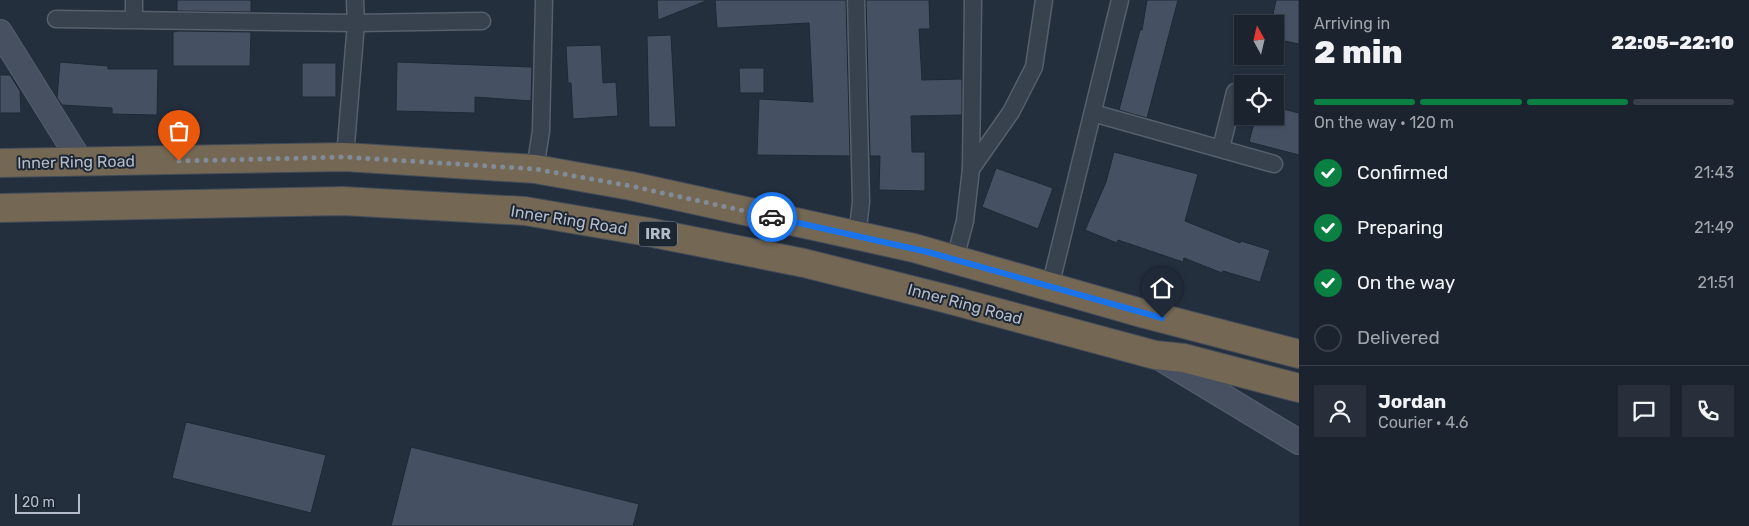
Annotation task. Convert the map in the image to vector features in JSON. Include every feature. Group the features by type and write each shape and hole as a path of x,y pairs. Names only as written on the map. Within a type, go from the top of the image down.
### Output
{"highway":[{"name":"Inner Ring Road","path":"0,163 345,157 535,169 631,186 955,259 1050,287 1299,354"},
{"name":"Inner Ring Road","path":"0,208 342,201 525,211 648,232 804,263 1155,355 1184,358 1299,388"}],"street":[{"path":"134,0 134,19"},
{"path":"345,157 356,23 355,0"},
{"path":"535,169 541,131 544,0"},
{"path":"856,0 861,202 857,236"},
{"path":"955,259 965,221 971,169 973,0"},
{"path":"971,169 1011,112 1034,67 1044,0"},
{"path":"1050,287 1120,0"},
{"path":"56,19 356,23 482,21"},
{"path":"0,32 81,162"},
{"path":"1221,148 1234,96"},
{"path":"1093,113 1274,164"},
{"path":"1155,355 1299,442"}],"building":[{"path":"177,0 251,0 251,12 177,11"},
{"path":"657,0 706,0 706,1 658,20"},
{"path":"715,0 846,0 850,156 757,155 759,99 813,102 809,23 717,28"},
{"path":"866,0 929,0 930,29 919,29 922,80 962,79 962,115 911,116 912,152 925,152 925,191 879,190 880,156 870,156"},
{"path":"1147,0 1178,0 1147,118 1119,110 1140,30 1142,30"},
{"path":"1276,0 1299,0 1299,44 1284,41 1284,15 1273,15"},
{"path":"173,32 251,32 250,66 173,66"},
{"path":"671,35 676,127 649,127 647,36"},
{"path":"601,45 603,83 616,82 618,116 573,119 571,83 568,83 566,46"},
{"path":"60,62 108,66 108,69 158,69 157,115 112,114 112,108 62,105 57,98"},
{"path":"397,62 532,67 531,101 475,97 475,113 396,111"},
{"path":"302,63 336,63 336,97 302,97"},
{"path":"739,68 764,68 764,93 740,93"},
{"path":"0,75 10,75 20,91 21,113 0,113"},
{"path":"1284,109 1299,113 1299,155 1249,142 1254,125 1284,125"},
{"path":"1114,152 1198,174 1185,221 1240,243 1241,241 1270,250 1260,282 1223,271 1222,273 1184,258 1183,262 1118,240 1117,243 1085,230 1106,182"},
{"path":"996,168 1053,188 1038,229 982,207"},
{"path":"186,422 326,455 311,513 172,478"},
{"path":"411,447 639,504 633,526 391,526"}],"way so far":[{"path":"179,161 345,157 535,169 631,186 772,217"}],"route":[{"path":"772,217 914,248 1162,318"}]}
